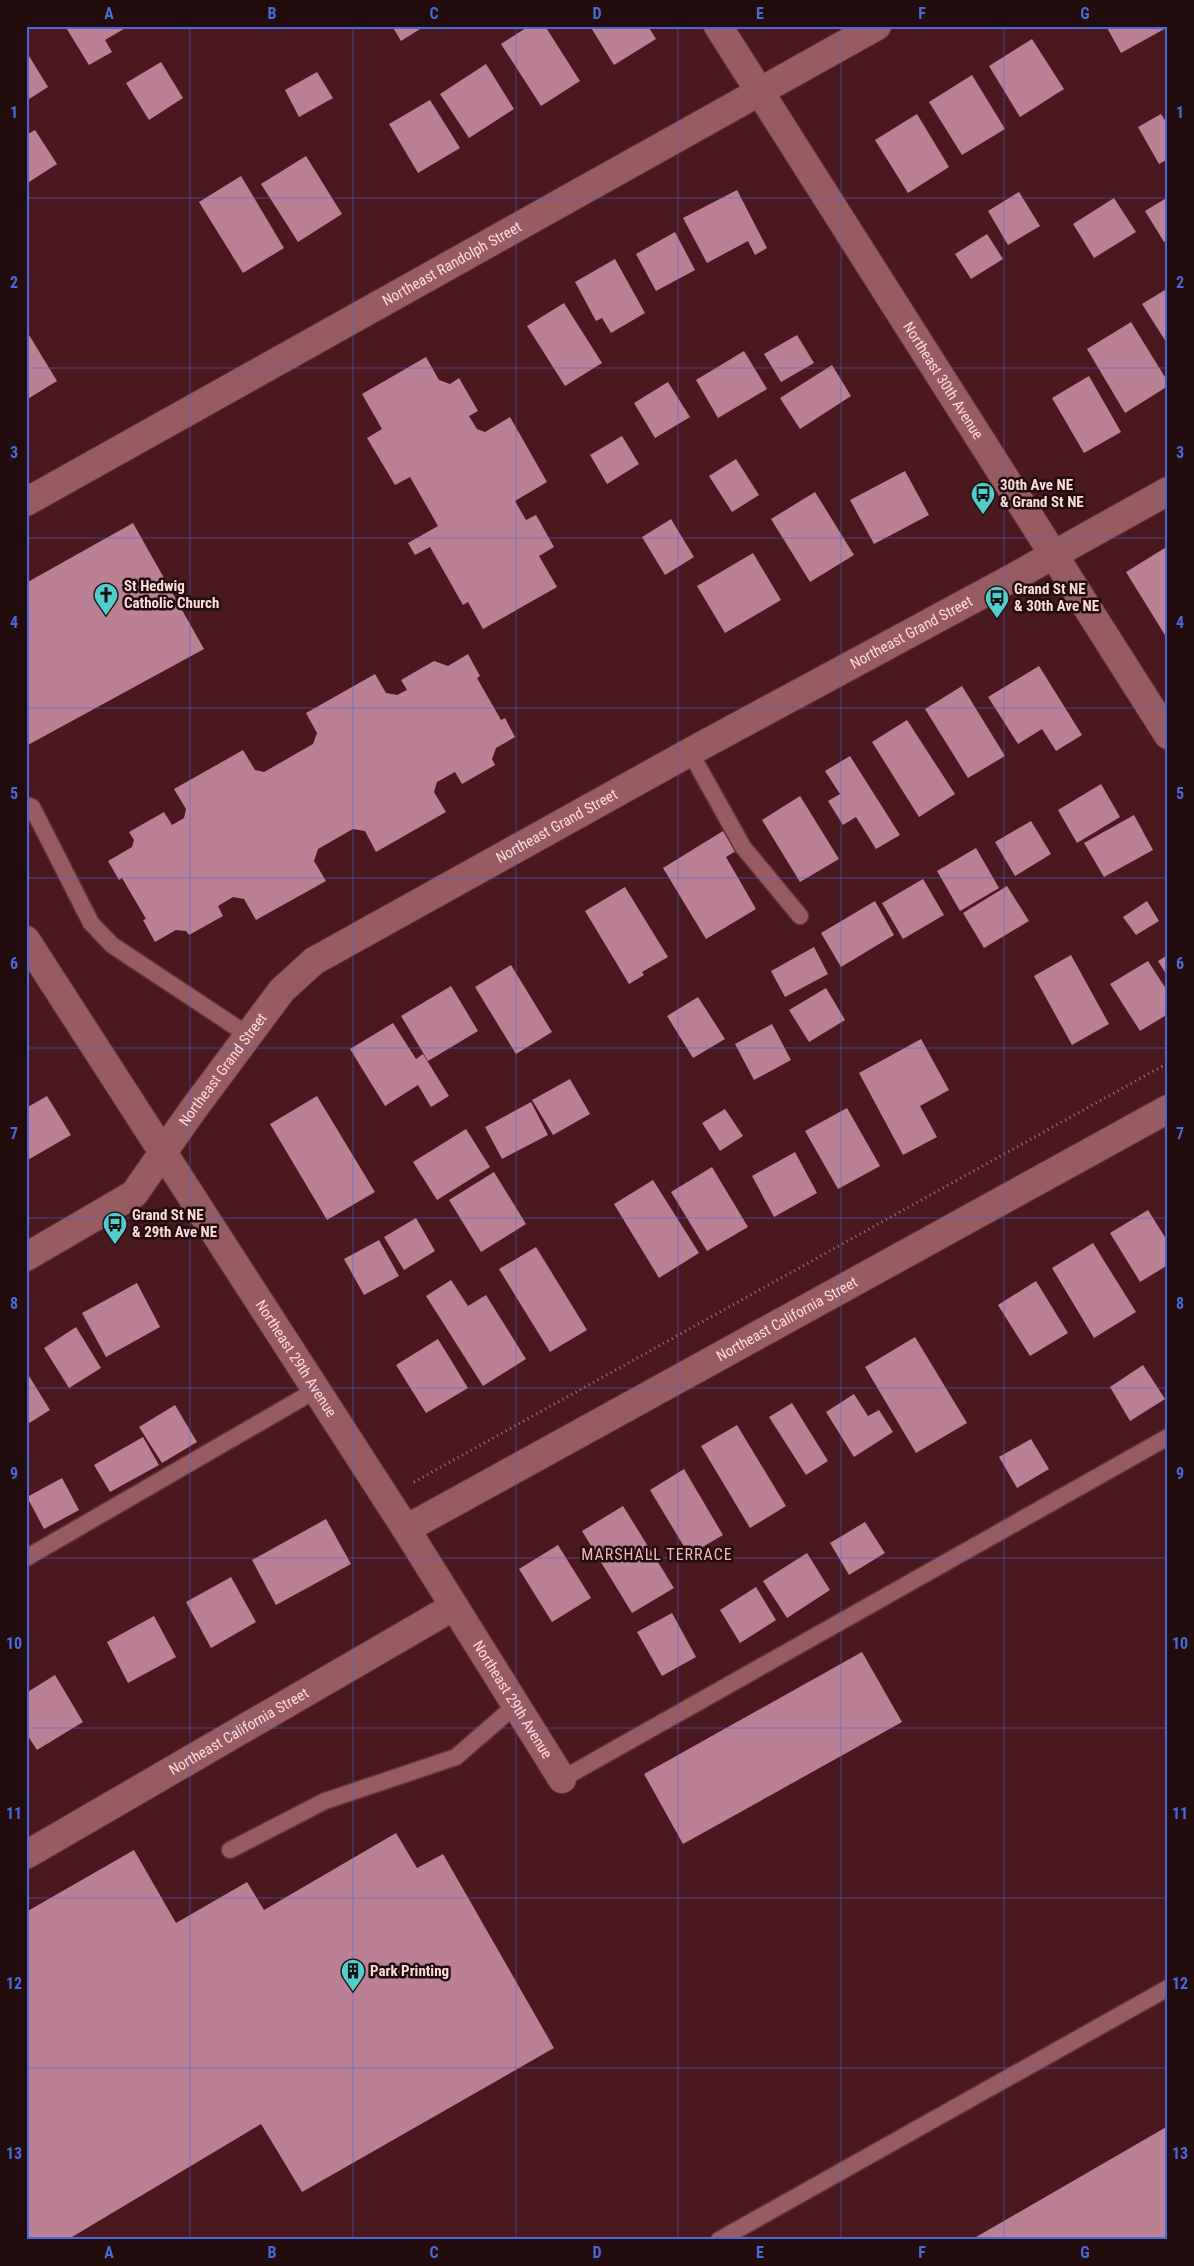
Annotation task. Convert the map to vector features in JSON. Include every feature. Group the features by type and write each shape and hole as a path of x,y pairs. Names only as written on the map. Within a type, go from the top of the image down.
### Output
{"street":[{"name":"Northeast 30th Avenue","path":"718,26 1168,735"},
{"name":"Northeast Randolph Street","path":"26,502 249,375 877,26"},
{"name":"Northeast Grand Street","path":"26,1257 134,1194 165,1153 192,1111 282,990 314,961 690,752 1168,491"},
{"name":"Northeast 29th Avenue","path":"29,951 165,1153 406,1529 452,1607 562,1779"},
{"name":"Northeast California Street","path":"406,1529 1168,1109"},
{"name":"Northeast California Street","path":"26,1855 452,1607"}],"lane":[{"path":"690,752 743,847 800,916"},
{"path":"26,805 32,807 91,923 112,946 248,1035"},
{"path":"26,1558 316,1390"},
{"path":"562,1779 1168,1438"},
{"path":"230,1850 325,1801 456,1757 516,1705"},
{"path":"720,2240 1168,1988"}],"path":[{"path":"413,1488 414,1482 1168,1064"}],"building":[{"path":"65,26 129,26 105,40 112,52 89,65"},
{"path":"392,26 425,26 401,41"},
{"path":"529,26 545,26 580,81 541,106 501,44"},
{"path":"590,26 648,26 656,39 614,65"},
{"path":"1106,26 1168,26 1168,27 1121,53"},
{"path":"1032,39 1064,89 1020,117 989,66"},
{"path":"26,51 48,87 26,101"},
{"path":"161,62 183,98 149,120 126,83"},
{"path":"486,64 514,109 469,138 440,94"},
{"path":"317,72 333,98 299,117 285,90"},
{"path":"972,75 1005,129 962,155 929,102"},
{"path":"430,100 460,148 418,173 389,124"},
{"path":"917,114 949,167 908,193 875,140"},
{"path":"1161,114 1168,125 1168,159 1159,164 1138,127"},
{"path":"35,130 57,164 26,184 26,135"},
{"path":"306,156 342,214 298,242 261,184"},
{"path":"241,176 284,248 243,273 199,202"},
{"path":"737,190 767,248 755,255 748,241 707,263 683,218"},
{"path":"1019,192 1040,226 1008,245 988,211"},
{"path":"1168,197 1168,240 1164,242 1145,211"},
{"path":"1114,198 1136,232 1094,258 1073,224"},
{"path":"675,232 695,270 656,291 636,254"},
{"path":"987,234 1003,259 971,279 955,254"},
{"path":"615,259 645,313 611,333 602,318 596,321 575,282"},
{"path":"1168,288 1168,345 1142,304"},
{"path":"564,303 602,363 565,386 527,326"},
{"path":"1131,322 1168,382 1168,386 1125,413 1087,349"},
{"path":"26,330 57,381 26,400"},
{"path":"797,335 814,363 781,382 764,354"},
{"path":"744,351 767,389 718,418 696,380"},
{"path":"426,357 439,380 450,384 459,378 478,411 469,416 477,429 485,432 510,417 547,482 515,501 526,520 536,515 554,547 539,556 557,587 483,629 468,602 463,605 430,547 415,555 408,543 438,526 410,477 395,485 367,438 382,429 362,394"},
{"path":"832,365 851,396 800,429 780,398"},
{"path":"1089,376 1121,432 1084,453 1052,398"},
{"path":"668,382 690,417 655,438 634,403"},
{"path":"622,436 639,464 607,484 590,455"},
{"path":"736,459 759,495 732,512 709,476"},
{"path":"905,471 929,515 874,544 850,500"},
{"path":"815,492 854,555 810,582 771,519"},
{"path":"671,519 694,557 665,575 642,537"},
{"name":"St Hedwig Catholic Church","path":"133,523 204,649 26,746 26,583"},
{"path":"1168,546 1168,640 1126,572"},
{"path":"753,553 781,600 725,633 697,586"},
{"path":"468,654 480,676 477,678 501,720 505,718 515,737 496,748 492,759 495,765 462,784 455,772 437,782 434,792 446,812 376,852 365,831 353,829 318,849 314,861 326,881 256,920 244,899 233,897 218,906 223,916 189,935 186,931 176,930 155,942 143,920 146,919 122,878 119,880 108,861 132,847 134,840 129,832 164,812 172,825 184,818 186,809 174,789 243,750 255,770 264,772 313,744 317,733 306,713 375,674 386,693 397,695 407,690 401,680 434,661 448,666"},
{"path":"1039,666 1082,735 1056,751 1042,729 1018,744 988,697"},
{"path":"962,686 1005,756 968,778 925,709"},
{"path":"907,720 955,794 919,817 872,742"},
{"path":"850,756 900,835 876,849 856,817 843,825 828,801 840,794 825,771"},
{"path":"1101,784 1120,817 1077,843 1058,810"},
{"path":"800,796 839,859 800,882 762,820"},
{"path":"1134,815 1153,850 1104,877 1084,843"},
{"path":"1031,821 1051,854 1015,876 995,842"},
{"path":"723,831 736,851 726,857 756,909 706,939 663,868"},
{"path":"976,848 999,888 960,911 937,871"},
{"path":"923,879 944,915 903,939 882,903"},
{"path":"1007,886 1029,921 984,948 963,913"},
{"path":"625,887 668,957 642,972 644,975 629,984 585,911"},
{"path":"875,901 894,935 841,967 821,933"},
{"path":"1147,901 1159,921 1136,935 1123,917"},
{"path":"814,947 828,974 785,997 771,971"},
{"path":"1071,955 1109,1024 1072,1045 1034,976"},
{"path":"1168,955 1168,977 1158,961"},
{"path":"1148,961 1168,992 1168,1014 1140,1031 1110,984"},
{"path":"511,965 552,1032 516,1054 475,987"},
{"path":"451,986 478,1031 428,1061 401,1016"},
{"path":"826,988 845,1020 809,1042 789,1010"},
{"path":"698,997 725,1039 693,1058 667,1016"},
{"path":"393,1023 416,1059 423,1054 449,1096 431,1107 418,1085 385,1106 350,1049"},
{"path":"772,1024 791,1060 754,1080 735,1044"},
{"path":"921,1039 949,1090 920,1106 937,1137 903,1155 859,1073"},
{"path":"570,1079 590,1114 553,1135 532,1100"},
{"path":"47,1096 71,1135 26,1161 26,1108"},
{"path":"317,1096 375,1192 327,1220 270,1124"},
{"path":"531,1102 548,1135 502,1159 485,1127"},
{"path":"847,1108 880,1166 838,1189 805,1131"},
{"path":"725,1109 743,1136 720,1151 702,1123"},
{"path":"466,1129 490,1167 437,1200 413,1162"},
{"path":"795,1152 817,1193 774,1217 752,1176"},
{"path":"712,1167 748,1227 707,1251 671,1192"},
{"path":"494,1172 526,1224 481,1252 449,1200"},
{"path":"653,1180 699,1253 659,1278 614,1204"},
{"path":"1148,1210 1168,1242 1168,1265 1140,1282 1110,1233"},
{"path":"416,1218 435,1251 404,1270 384,1237"},
{"path":"379,1240 399,1276 364,1295 344,1259"},
{"path":"1093,1243 1136,1312 1094,1338 1052,1268"},
{"path":"536,1247 587,1330 550,1352 499,1269"},
{"path":"451,1280 468,1306 486,1295 526,1359 483,1386 426,1296"},
{"path":"1036,1281 1068,1333 1030,1356 998,1305"},
{"path":"137,1283 160,1327 106,1357 82,1313"},
{"path":"76,1327 101,1368 69,1388 44,1348"},
{"path":"915,1337 967,1423 916,1453 865,1367"},
{"path":"438,1339 468,1388 426,1413 396,1365"},
{"path":"1143,1365 1165,1399 1130,1421 1110,1387"},
{"path":"26,1371 50,1410 26,1425"},
{"path":"854,1394 868,1416 879,1410 893,1432 854,1457 826,1412"},
{"path":"792,1403 828,1461 806,1475 769,1417"},
{"path":"175,1405 197,1442 162,1463 139,1427"},
{"path":"737,1425 786,1506 750,1528 701,1446"},
{"path":"143,1437 159,1465 110,1492 94,1465"},
{"path":"1031,1439 1049,1469 1017,1488 999,1457"},
{"path":"684,1469 723,1535 689,1555 650,1490"},
{"path":"62,1478 79,1510 44,1529 27,1497"},
{"path":"623,1506 674,1588 632,1613 582,1531"},
{"path":"326,1519 351,1564 276,1605 252,1560"},
{"path":"865,1522 885,1553 849,1575 830,1543"},
{"path":"558,1545 591,1598 552,1622 519,1569"},
{"path":"807,1553 830,1590 787,1618 763,1581"},
{"path":"231,1577 256,1622 211,1648 186,1602"},
{"path":"756,1587 776,1620 740,1643 720,1610"},
{"path":"672,1613 696,1657 662,1676 637,1632"},
{"path":"154,1616 176,1657 128,1683 107,1642"},
{"path":"862,1652 902,1722 683,1844 644,1774"},
{"path":"55,1675 83,1722 37,1750 26,1733 26,1693"},
{"path":"396,1833 417,1868 443,1854 554,2048 302,2192 261,2124 67,2240 26,2240 26,1912 134,1850 176,1923 247,1882 264,1910"},
{"path":"1168,2126 1168,2240 971,2240"}],"place":[{"name":"30th Ave NE & Grand St NE","path":"983,515"},
{"name":"St Hedwig Catholic Church","path":"106,616"},
{"name":"Grand St NE & 30th Ave NE","path":"997,619"},
{"name":"Grand St NE & 29th Ave NE","path":"115,1245"},
{"name":"Park Printing","path":"353,1992"}],"district":[{"name":"MARSHALL TERRACE","path":"657,1554"}]}
